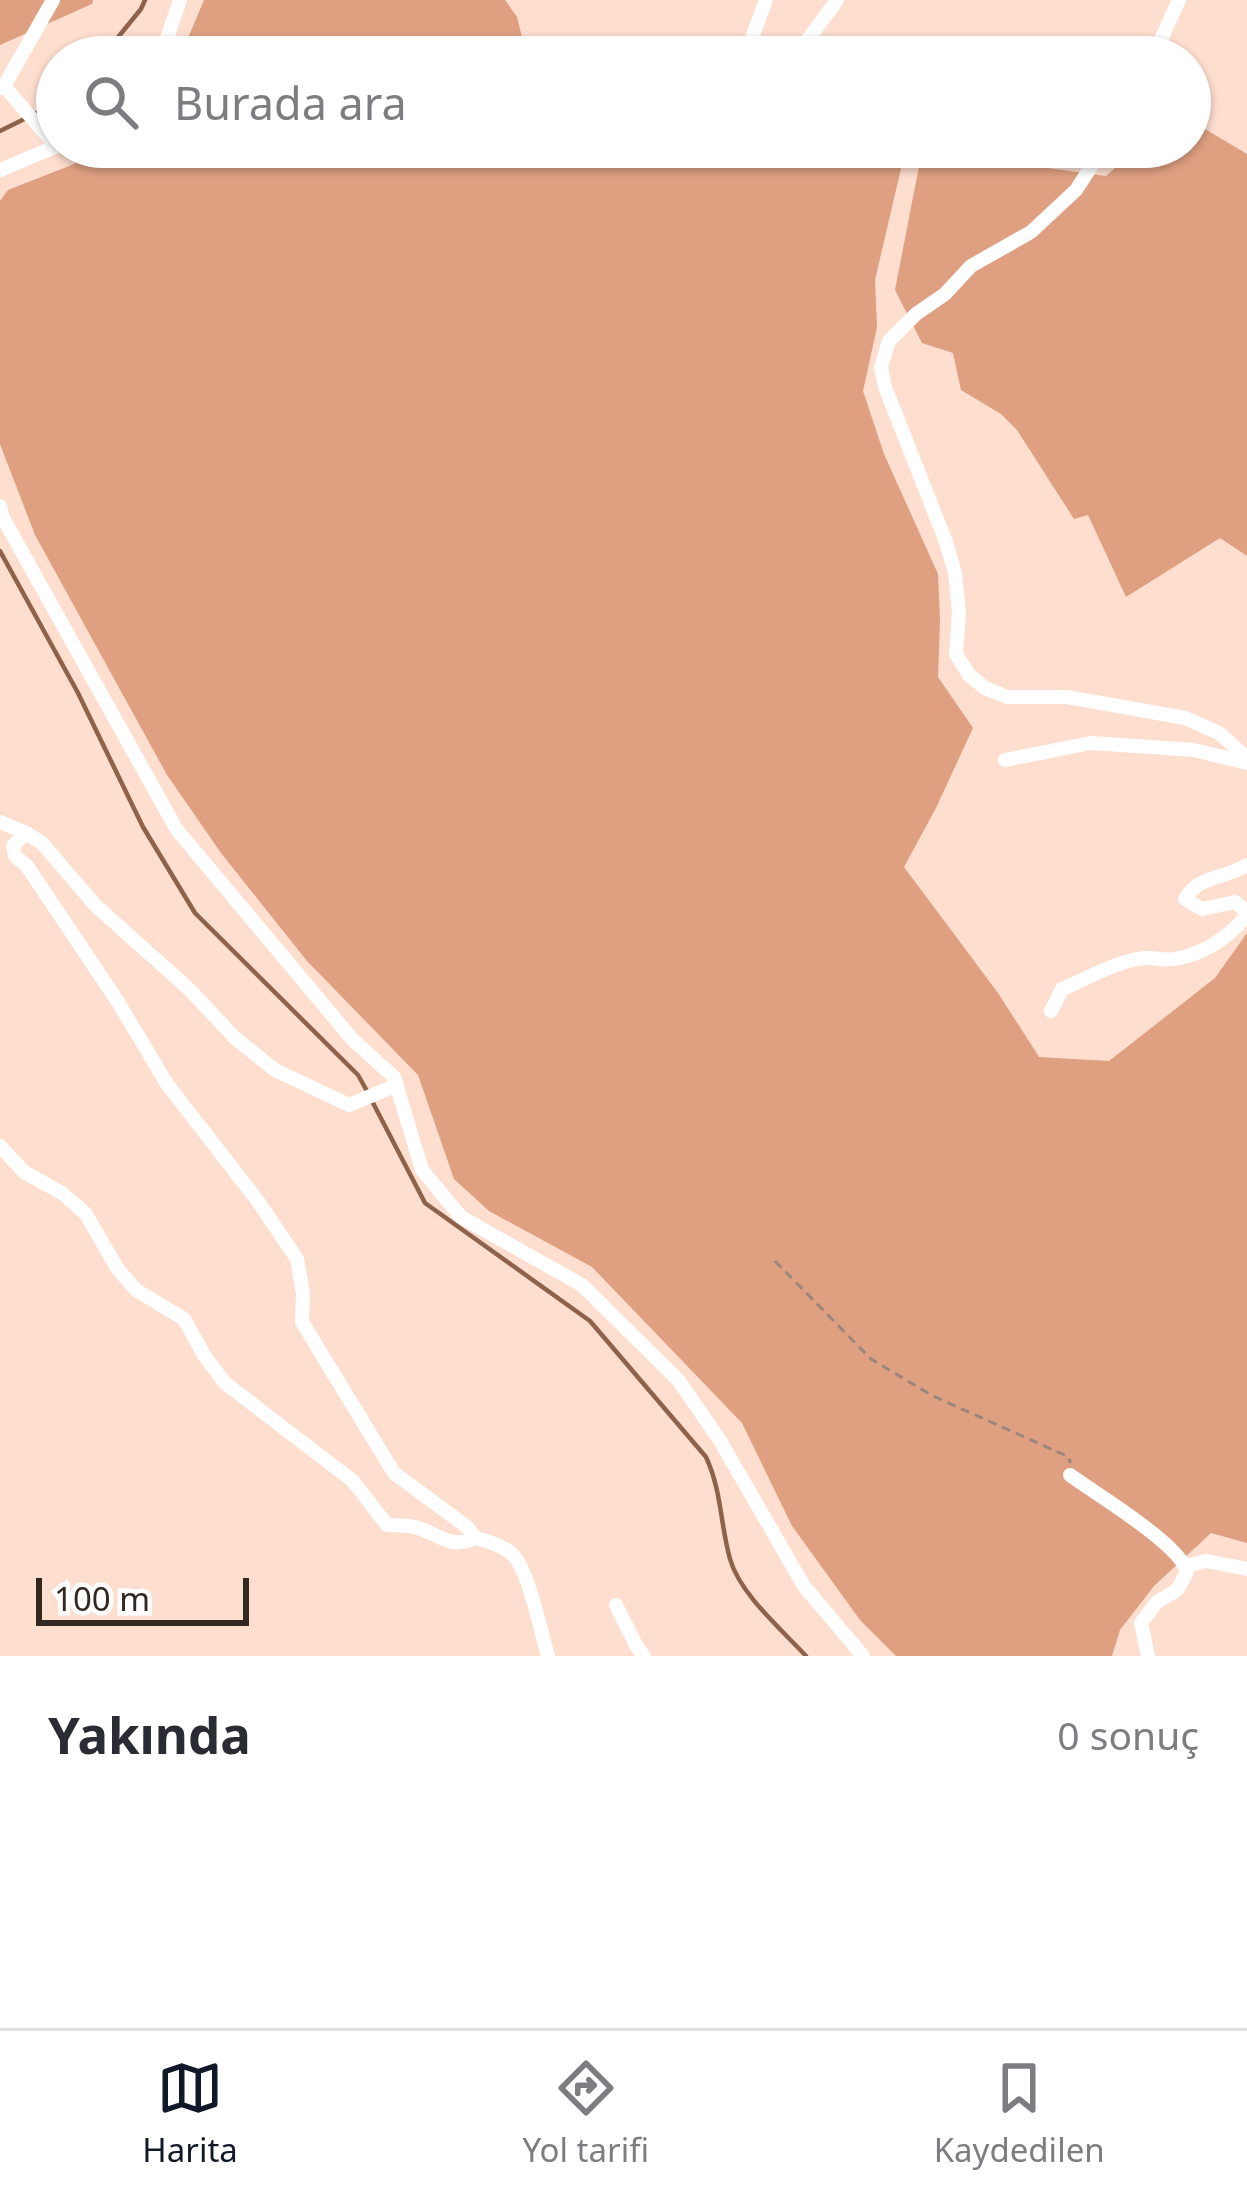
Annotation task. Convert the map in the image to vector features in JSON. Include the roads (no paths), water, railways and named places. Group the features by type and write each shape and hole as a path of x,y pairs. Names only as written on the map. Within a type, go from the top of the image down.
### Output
{"street":[{"path":"36,123 2,87 53,0"},
{"path":"168,36 180,0"},
{"path":"753,36 766,0"},
{"path":"810,36 837,0"},
{"path":"1163,36 1180,1"},
{"path":"0,170 36,155"},
{"path":"1090,168 1076,190 1031,232 971,266 890,340 881,367 885,387 946,542 959,613 956,654 969,675 1007,697 1067,697 1185,718 1219,733 1247,760"},
{"path":"0,506 176,830 353,1040 394,1077 422,1169 460,1217 582,1286 679,1382 719,1438 804,1586 863,1656"},
{"path":"1005,760 1091,742 1194,749 1247,760"},
{"path":"0,822 43,843 95,905 274,1070 349,1105 397,1085"},
{"path":"26,833 13,847 15,856 40,885 167,1084 297,1259 302,1322 394,1473 476,1538 514,1555 548,1656"},
{"path":"1052,1011 1062,989 1143,958 1174,959 1204,950 1232,933 1247,914 1235,902 1202,909 1185,899 1198,883 1247,865"},
{"path":"0,1146 24,1172 62,1193 86,1214 116,1268 136,1290 184,1319 225,1383 352,1481 388,1525 422,1529 460,1544 476,1538"},
{"path":"1070,1475 1165,1543 1186,1566 1177,1590 1157,1602 1142,1623 1148,1656"},
{"path":"1186,1566 1206,1561 1247,1569"},
{"path":"616,1605 644,1656"}],"waterway":[{"path":"119,36 145,0"},
{"path":"0,131 36,113"},
{"path":"0,551 78,693 143,827 195,913 358,1075 367,1091"},
{"path":"372,1101 425,1203 590,1321 706,1457 735,1572 762,1610 806,1656"}]}
